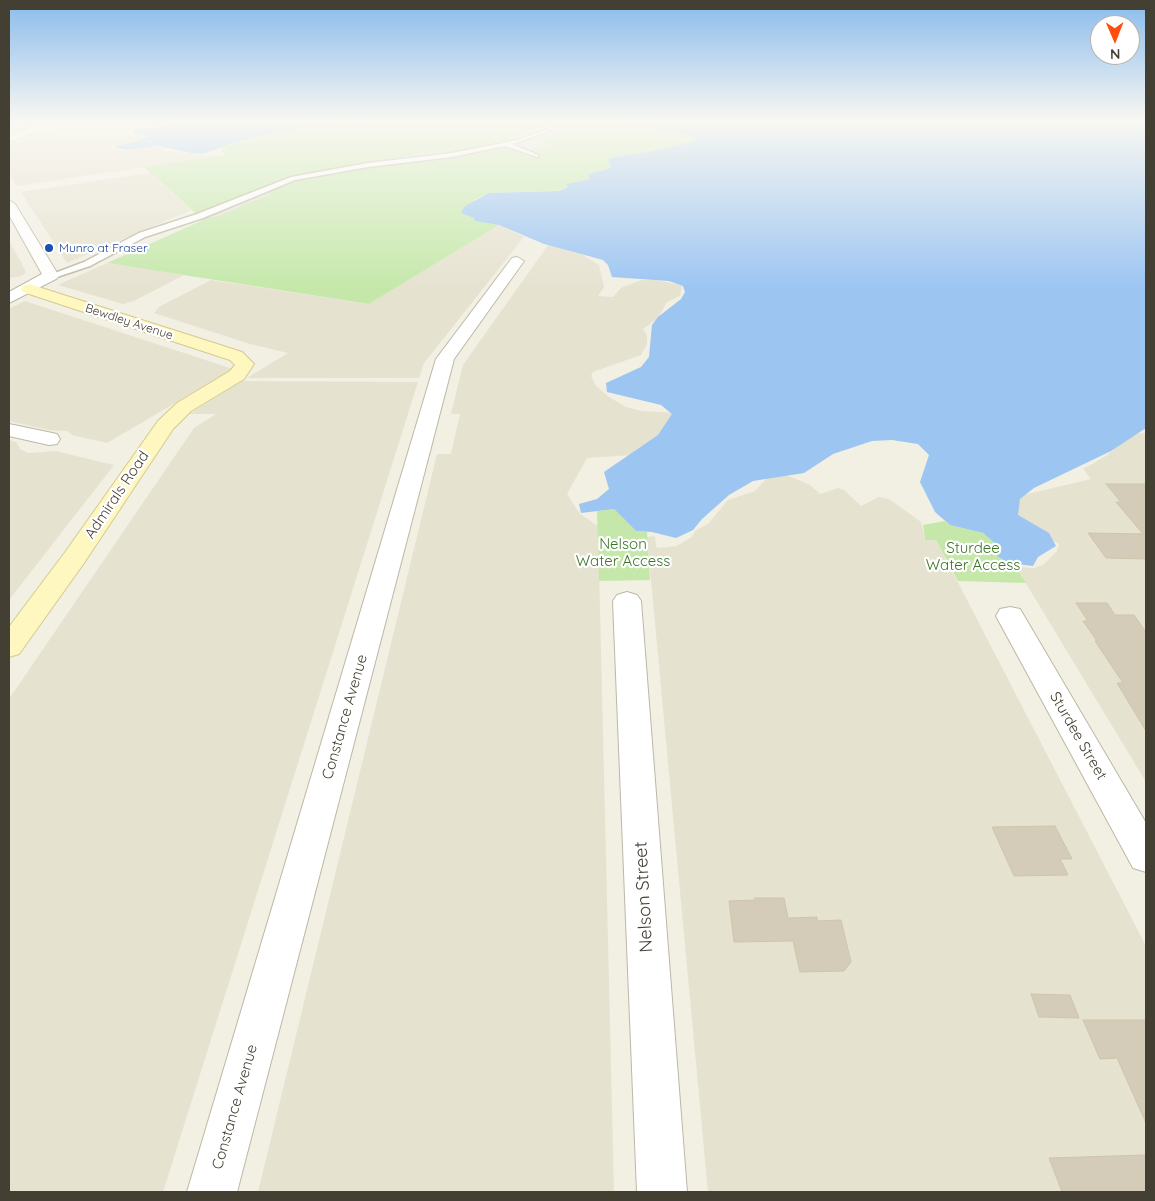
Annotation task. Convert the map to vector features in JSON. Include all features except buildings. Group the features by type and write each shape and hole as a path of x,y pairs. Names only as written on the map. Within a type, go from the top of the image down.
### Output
{"street":[{"path":"9,204 52,276 9,298"},
{"name":"Constance Avenue","path":"212,1192 445,359 518,261"},
{"name":"Bewdley Avenue","path":"9,286 28,289 236,356 245,364"},
{"name":"Admirals Road","path":"9,647 75,557 165,425 184,407 237,375 245,364"},
{"path":"9,430 49,439"},
{"name":"Nelson Street","path":"627,602 662,1192"},
{"name":"Sturdee Street","path":"1010,616 1146,856"}],"lane":[{"path":"52,276 87,264 142,235 195,218 299,177"}],"shaded area":[{"path":"11,177 78,177 17,186"},
{"path":"123,177 154,177 191,210 67,263 21,192"},
{"path":"265,191 271,194 216,217 200,216"},
{"path":"499,225 524,237 424,363 419,378 247,378 288,353 250,344 154,313 159,307 211,280 369,304"},
{"path":"9,240 26,272 22,276 9,278"},
{"path":"548,245 583,255 599,265 604,287 598,296 613,297 621,288 641,280 655,280 682,285 680,296 667,302 658,318 643,329 647,336 647,344 641,355 593,372 591,376 596,386 609,397 626,407 642,411 696,414 631,455 587,458 567,494 580,514 598,526 614,1192 258,1192 437,454 451,454 460,414 451,414 463,365"},
{"path":"107,263 184,275 134,301 123,304 58,285"},
{"path":"25,301 233,369 107,443 72,435 67,431 49,430 9,421 9,309"},
{"path":"242,381 418,382 163,1192 9,1192 9,699 194,428 216,414 189,414"},
{"path":"1146,433 1146,782 1016,567 1034,568 1043,565 1057,551 1059,544 1009,517 1011,498 1091,479 1083,469 1106,456 1132,434"},
{"path":"9,440 16,442 20,449 28,453 55,451 114,465 9,600"},
{"path":"779,472 810,485 820,494 838,488 844,490 861,506 879,497 889,499 921,522 925,540 936,540 1146,946 1146,1192 708,1192 647,537 655,536 656,547 677,546 692,537 696,530 708,524 728,500 755,491 771,474"}],"green space":[{"path":"155,177 589,177 590,179 567,185 559,191 489,193 474,200 475,221 499,225 369,304 107,263 203,220"},
{"name":"Nelson Water Access","path":"614,509 636,531 647,532 650,580 599,581 597,511"},
{"name":"Sturdee Water Access","path":"945,521 950,525 983,533 997,545 1008,563 1014,564 1026,583 958,581 936,540 925,540 923,525"}],"water":[{"path":"589,177 1146,177 1146,428 1111,451 1034,488 1020,499 1018,515 1049,533 1056,546 1038,557 1033,566 1009,563 997,556 997,545 983,533 950,525 935,512 920,482 929,455 918,444 892,440 872,441 833,454 804,473 753,481 729,495 702,519 693,530 676,538 652,532 636,531 614,509 581,513 579,504 597,499 609,489 604,472 658,435 672,414 661,405 607,392 606,383 641,367 649,357 652,325 658,317 681,299 685,292 683,286 669,281 612,277 608,265 603,260 544,244 499,225 475,221 474,218 461,213 465,206 489,193 559,191 568,187 567,184 590,179"}],"place":[{"name":"Munro at Fraser","path":"49,248"}]}
